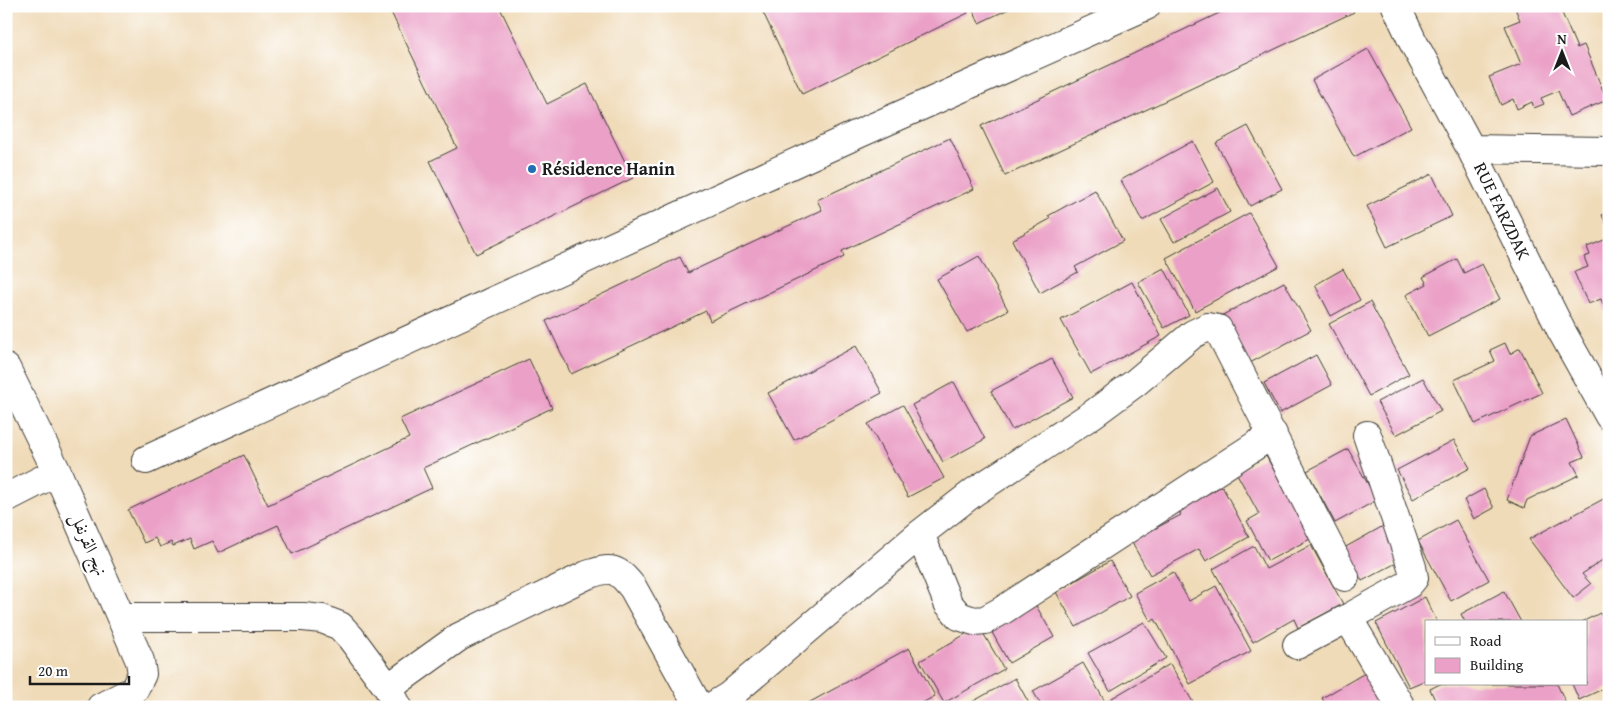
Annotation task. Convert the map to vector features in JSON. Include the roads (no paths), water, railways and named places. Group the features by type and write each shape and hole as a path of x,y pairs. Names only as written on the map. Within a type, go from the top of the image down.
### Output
{"street":[{"path":"146,460 858,134 1146,6"},
{"name":"RUE FARZDAK","path":"1396,6 1412,40 1472,149 1561,330 1609,416"},
{"path":"1472,149 1609,151"},
{"path":"725,703 920,534 974,492 1100,409 1135,383 1193,334 1208,327 1218,329 1345,577"},
{"name":"نهج القرنفل","path":"6,368 57,472 140,661 142,674 134,690 101,707"},
{"path":"920,534 948,603 959,616 974,621 985,620 1011,605 1273,434"},
{"path":"1297,645 1409,584 1414,578 1412,567 1367,435"},
{"path":"6,498 57,472"},
{"path":"122,617 303,617 322,619 340,626 351,638 393,697 459,637 587,575 600,570 610,570 621,574 633,588 699,707"},
{"path":"1348,618 1401,707"}],"place":[{"name":"Résidence Hanin","path":"532,169"}]}
